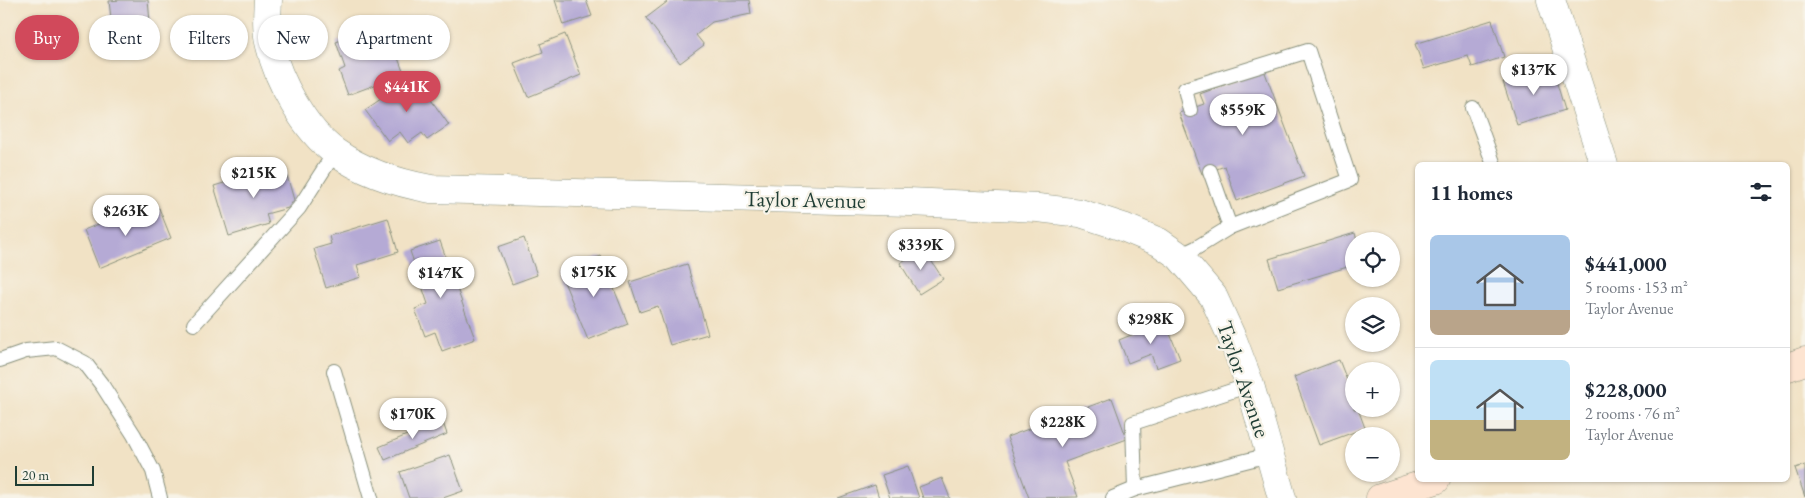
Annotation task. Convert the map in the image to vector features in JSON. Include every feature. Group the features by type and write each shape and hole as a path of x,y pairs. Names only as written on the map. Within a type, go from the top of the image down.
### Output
{"main road":[{"path":"1790,366 1805,361"},
{"path":"1380,498 1430,482"}],"street":[{"name":"Taylor Avenue","path":"268,0 267,18 270,44 276,68 303,117 335,152 383,176 407,184 431,190 909,202 1038,208 1080,213 1123,227 1159,242 1179,256 1213,296 1233,340 1250,385 1282,498"},
{"path":"1551,0 1603,162"}],"lane":[{"path":"1179,256 1230,227 1350,180 1308,51 1186,89 1190,110"},
{"path":"1473,108 1493,162"},
{"path":"194,324 298,208 335,152"},
{"path":"1210,171 1230,227"},
{"path":"0,360 26,351 56,348 85,364 102,385 134,435 153,471 160,498"},
{"path":"334,371 371,498"},
{"path":"1135,489 1133,423 1250,385"},
{"path":"1113,498 1135,489 1269,456"}],"building":[{"path":"148,0 149,15 111,15 109,1"},
{"path":"555,0 586,0 592,16 563,25"},
{"path":"667,0 749,0 751,14 712,22 696,35 704,45 680,63 646,18 667,2"},
{"path":"1492,20 1504,57 1472,67 1468,56 1424,69 1415,44"},
{"path":"565,34 581,75 528,97 514,63 543,52 540,44"},
{"path":"342,60 399,60 404,74 348,95 339,71 345,68"},
{"path":"1552,67 1565,110 1517,125 1503,82"},
{"path":"1264,70 1304,176 1237,201 1225,166 1202,174 1179,113 1204,104 1200,94"},
{"path":"414,76 449,125 427,140 422,133 408,143 400,132 388,141 365,110"},
{"path":"284,165 294,200 288,208 266,214 269,224 229,236 214,186"},
{"path":"159,208 171,238 99,268 84,230 118,216 121,223"},
{"path":"388,218 398,252 357,265 361,277 326,288 314,249 331,244 329,236"},
{"path":"1345,236 1345,268 1278,288 1269,259"},
{"path":"524,238 537,275 512,284 498,247"},
{"path":"440,241 475,339 442,351 435,332 425,336 415,309 428,304 410,251"},
{"path":"923,248 943,279 919,294 900,263"},
{"path":"601,256 628,324 588,340 560,272"},
{"path":"687,264 708,334 670,345 658,306 640,312 630,282"},
{"path":"1165,321 1180,359 1156,368 1151,354 1128,363 1119,340"},
{"path":"1339,360 1345,375 1345,417 1361,417 1365,427 1345,427 1345,435 1319,445 1294,377"},
{"path":"1112,398 1127,439 1065,462 1078,497 1029,498 1007,437"},
{"path":"442,420 447,434 385,460 379,447"},
{"path":"450,455 463,491 443,498 409,498 400,472"},
{"path":"1805,465 1805,497 1795,468"},
{"path":"908,466 919,498 890,498 882,475"},
{"path":"942,478 950,498 923,498 919,487"},
{"path":"875,485 879,498 838,498"}]}
